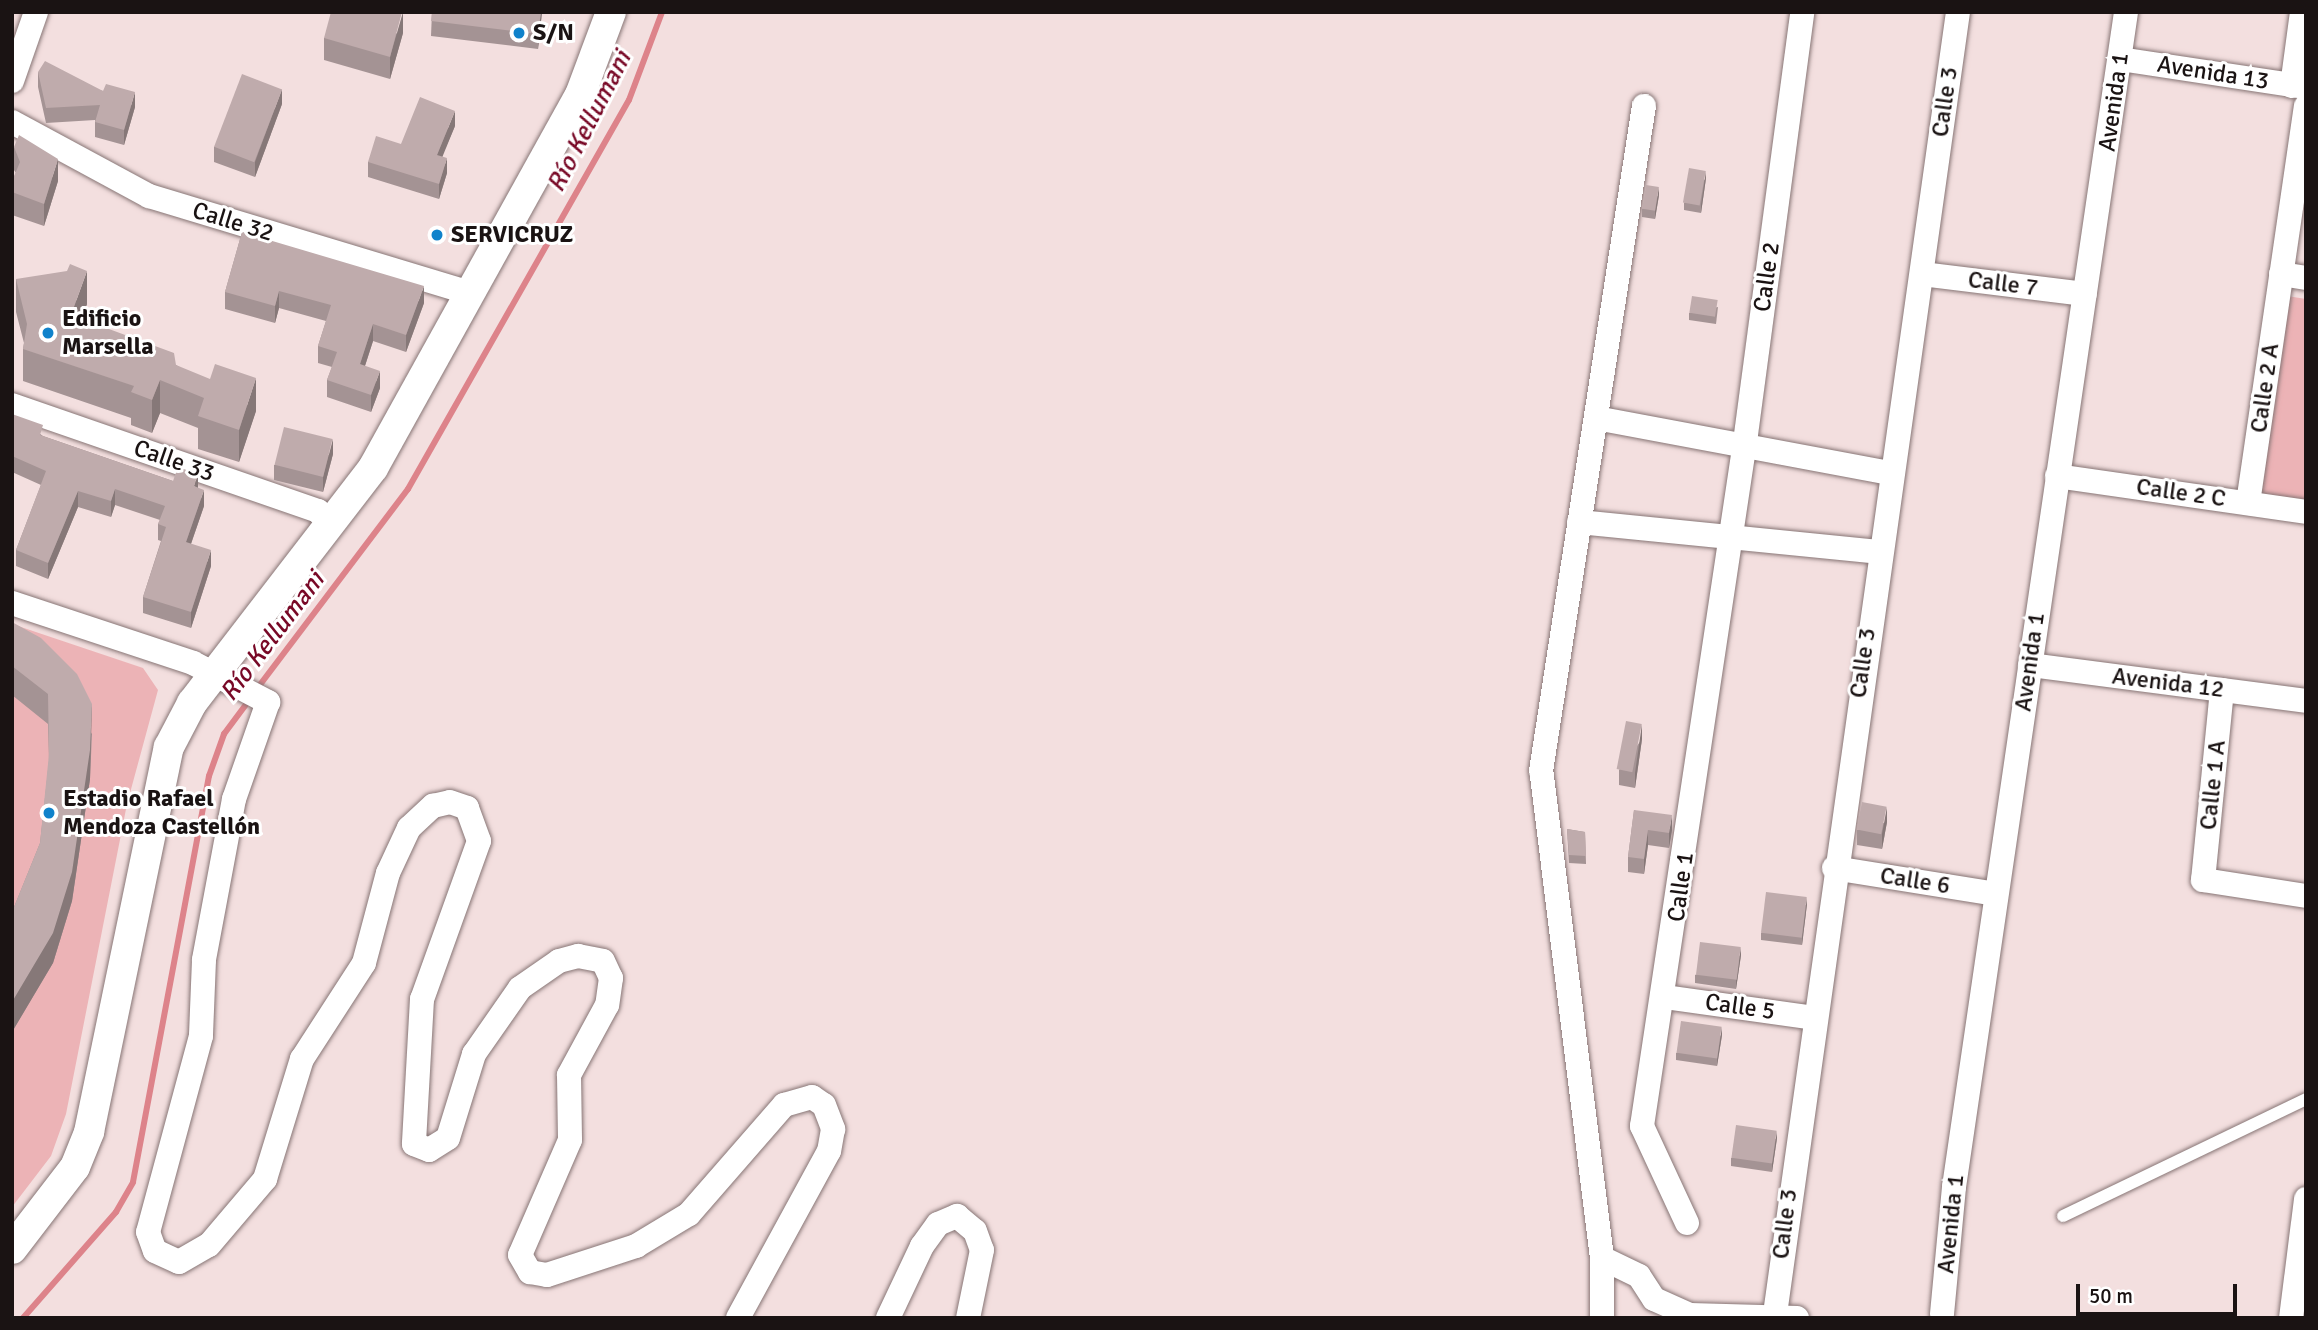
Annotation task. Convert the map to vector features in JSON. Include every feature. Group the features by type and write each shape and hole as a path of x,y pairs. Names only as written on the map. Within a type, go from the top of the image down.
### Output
{"street":[{"path":"12,81 36,12"},
{"path":"13,1248 68,1178 89,1132 169,747 225,677 373,468 466,292 580,95 611,12"},
{"name":"Calle 2","path":"1730,542 1802,12"},
{"name":"Calle 3","path":"1786,1316 1815,1018 1834,868 1958,12"},
{"name":"Avenida 1","path":"1942,1314 1996,894 2126,12"},
{"name":"Calle 2 A","path":"2248,503 2281,274 2301,93 2302,12"},
{"name":"Avenida 13","path":"2120,59 2301,93"},
{"path":"1602,1318 1602,1258 1541,771 1644,106"},
{"name":"Calle 32","path":"12,122 149,196 466,292"},
{"name":"Calle 7","path":"1922,274 2085,294"},
{"path":"2281,274 2306,278"},
{"name":"Calle 33","path":"12,405 318,511 331,525"},
{"path":"1596,418 1745,442 1891,474"},
{"name":"Calle 2 C","path":"2057,476 2306,512"},
{"path":"1579,522 1730,542 1879,552"},
{"name":"Calle 1","path":"1687,1223 1642,1126 1665,997 1730,542"},
{"path":"12,603 225,677 268,702 234,799 204,960 201,1036 148,1232 155,1251 179,1262 209,1245 265,1179 302,1059 364,962 388,873 410,828 433,806 450,802 467,808 478,841 422,999 414,1144 429,1150 447,1139 474,1054 520,988 559,961 578,956 603,961 611,978 607,1005 569,1075 570,1140 520,1255 530,1272 547,1275 636,1246 690,1214 784,1105 812,1097 824,1105 833,1129 828,1151 737,1318"},
{"name":"Avenida 12","path":"2030,665 2306,701"},
{"name":"Calle 1 A","path":"2222,690 2203,880 2306,897"},
{"name":"Calle 6","path":"1834,868 1996,894"},
{"name":"Calle 5","path":"1665,997 1815,1018"},
{"path":"2291,1318 2306,1199"},
{"path":"888,1318 922,1246 938,1224 957,1216 975,1231 982,1250 968,1318"},
{"path":"1602,1258 1639,1276 1654,1299 1690,1315 1786,1316"},
{"path":"2300,1318 2306,1315"}],"lane":[{"path":"2063,1216 2306,1099"}],"shaded area":[{"path":"2287,296 2306,299 2306,503 2261,498"},
{"path":"12,624 143,668 158,690 127,804 66,1114 51,1156 12,1207"}],"building":[{"path":"331,12 402,12 390,57 324,38"},
{"path":"432,12 541,12 538,34 431,21"},
{"path":"45,61 103,91 106,84 135,92 124,130 95,122 100,105 46,108 38,72"},
{"path":"242,74 282,89 254,162 214,147"},
{"path":"420,97 455,111 437,155 447,158 439,184 368,162 376,136 401,144"},
{"path":"19,135 58,159 44,204 12,192 12,181 20,162 14,147"},
{"path":"1689,168 1706,171 1700,205 1683,202"},
{"path":"1646,185 1659,187 1655,211 1642,209"},
{"path":"242,232 424,286 406,335 373,324 360,364 380,371 371,395 327,380 337,352 318,346 331,305 279,291 275,306 225,292"},
{"path":"70,264 87,271 71,315 174,353 176,365 210,379 215,364 256,378 239,430 198,416 204,398 160,380 152,400 131,392 134,386 23,349 27,324 16,279 67,271"},
{"path":"1692,296 1718,300 1715,317 1689,313"},
{"path":"12,414 43,425 40,435 173,481 178,467 198,474 194,486 204,490 186,542 211,550 191,612 143,597 166,527 158,524 165,506 115,489 111,501 78,491 48,563 16,550 46,471 12,456"},
{"path":"284,427 333,439 323,477 275,465"},
{"path":"12,622 41,638 77,674 92,704 90,750 72,872 53,933 12,1002 12,912 40,843 49,754 48,694 12,666"},
{"path":"1626,721 1642,724 1632,772 1617,769"},
{"path":"1862,802 1887,807 1881,834 1857,829"},
{"path":"1634,810 1672,815 1669,833 1648,830 1644,859 1628,857"},
{"path":"1567,829 1585,832 1586,856 1569,855"},
{"path":"1766,892 1807,897 1802,938 1761,933"},
{"path":"1700,942 1741,947 1737,980 1696,975"},
{"path":"1681,1021 1722,1027 1717,1058 1677,1053"},
{"path":"1736,1125 1777,1131 1772,1163 1731,1158"}],"waterway":[{"name":"Río Kellumani","path":"256,690 408,489 629,100 662,12"},
{"name":"Río Kellumani","path":"23,1318 116,1212 133,1182 209,776 224,734 250,699"}],"place":[{"name":"S/N","path":"519,33"},
{"name":"SERVICRUZ","path":"437,235"},
{"name":"Edificio Marsella","path":"48,333"},
{"name":"Estadio Rafael Mendoza Castellón","path":"49,813"}]}
